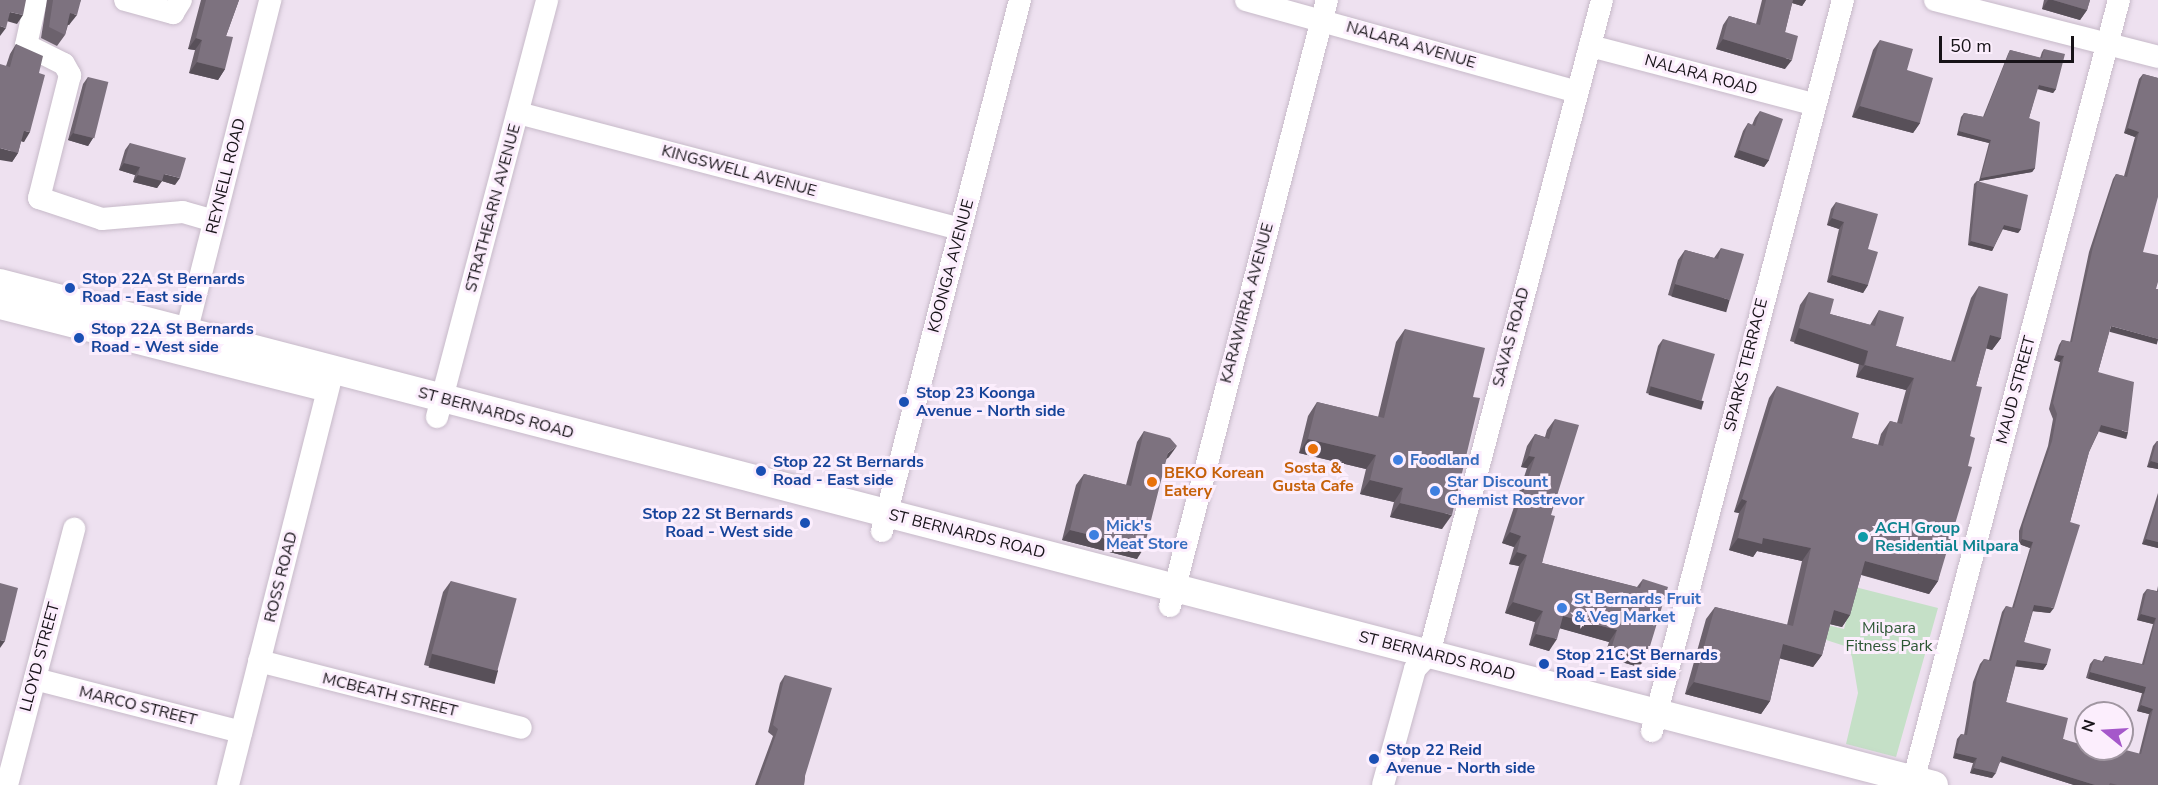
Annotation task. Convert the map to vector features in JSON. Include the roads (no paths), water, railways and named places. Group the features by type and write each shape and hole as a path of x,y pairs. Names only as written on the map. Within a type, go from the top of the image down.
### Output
{"main road":[{"name":"ST BERNARDS ROAD","path":"0,283 184,341 440,408 1654,722 1920,783"},
{"name":"ST BERNARDS ROAD","path":"0,305 184,341"},
{"name":"ST BERNARDS ROAD","path":"1654,722 1861,785"}],"street":[{"path":"36,0 26,45 64,64 70,75 39,198 102,219 183,212 214,221"},
{"path":"124,0 173,13 181,0"},
{"name":"REYNELL ROAD","path":"184,341 270,0"},
{"name":"STRATHEARN AVENUE","path":"440,408 547,0"},
{"name":"KOONGA AVENUE","path":"884,523 1020,0"},
{"name":"NALARA AVENUE","path":"1246,0 1324,10 1575,91"},
{"name":"SAVAS ROAD","path":"1383,785 1422,662 1575,91 1602,0"},
{"name":"SPARKS TERRACE","path":"1654,722 1813,104 1843,0"},
{"path":"1935,0 2158,57"},
{"name":"MAUD STREET","path":"1920,783 2119,0"},
{"name":"KARAWIRRA AVENUE","path":"1172,596 1324,10"},
{"name":"NALARA ROAD","path":"1590,46 1813,104"},
{"name":"KINGSWELL AVENUE","path":"518,113 960,229"},
{"name":"ROSS ROAD","path":"228,785 331,379"},
{"name":"LLOYD STREET","path":"7,785 74,529"},
{"name":"MCBEATH STREET","path":"260,661 521,728"},
{"name":"MARCO STREET","path":"35,679 241,732"}],"place":[{"name":"Stop 22A St Bernards Road - East side","path":"70,288"},
{"name":"Stop 22A St Bernards Road - West side","path":"79,338"},
{"name":"Stop 23 Koonga Avenue - North side","path":"904,402"},
{"name":"Sosta & Gusta Cafe","path":"1313,449"},
{"name":"Foodland","path":"1398,460"},
{"name":"Stop 22 St Bernards Road - East side","path":"761,471"},
{"name":"BEKO Korean Eatery","path":"1152,482"},
{"name":"Star Discount Chemist Rostrevor","path":"1435,491"},
{"name":"Stop 22 St Bernards Road - West side","path":"805,523"},
{"name":"Mick's Meat Store","path":"1094,535"},
{"name":"ACH Group Residential Milpara","path":"1863,537"},
{"name":"St Bernards Fruit & Veg Market","path":"1562,608"},
{"name":"Stop 21C St Bernards Road - East side","path":"1544,664"},
{"name":"Stop 22 Reid Avenue - North side","path":"1374,759"}],"park label":[{"name":"Milpara Fitness Park","path":"1889,637"}]}
